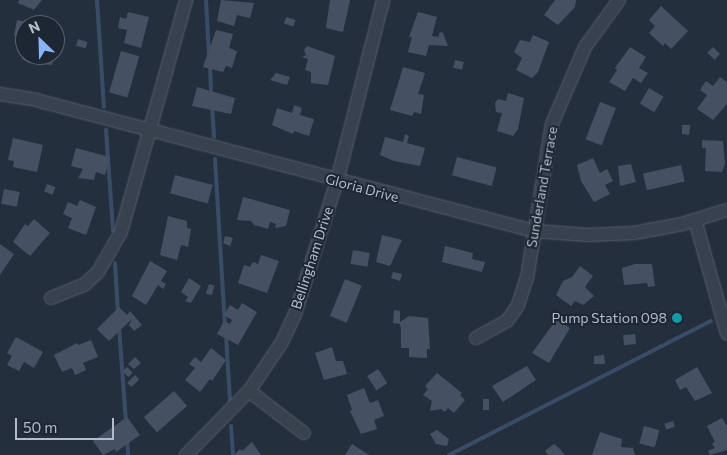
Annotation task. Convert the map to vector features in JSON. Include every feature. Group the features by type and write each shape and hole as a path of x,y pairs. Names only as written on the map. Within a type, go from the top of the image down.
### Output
{"street":[{"path":"51,298 84,285 107,257 129,211 186,0"},
{"name":"Bellingham Drive","path":"186,455 249,391 282,342 295,314 337,181 383,0"},
{"name":"Sunderland Terrace","path":"476,338 496,330 518,305 527,278 542,169 559,104 586,47 619,0"},
{"name":"Gloria Drive","path":"0,94 151,131 534,231 588,235 634,233 695,220 727,210"},
{"path":"695,220 727,334"},
{"path":"249,391 304,433"}],"building":[{"path":"19,0 42,0 34,10 18,3"},
{"path":"221,0 254,3 250,18 237,15 234,26 217,21"},
{"path":"330,0 350,0 343,32 326,28"},
{"path":"555,0 576,0 575,7 558,25 544,15"},
{"path":"661,6 688,31 671,49 665,43 663,46 649,33 655,26 649,20"},
{"path":"128,12 149,17 141,48 124,43 127,30 118,28 120,17 126,19"},
{"path":"418,12 437,17 432,36 438,37 440,32 443,33 448,46 429,45 426,56 408,52 412,37 409,37"},
{"path":"286,17 296,20 294,27 284,24"},
{"path":"216,30 233,34 229,48 237,51 232,68 226,66 223,72 203,67"},
{"path":"533,35 549,42 538,72 532,78 516,70 522,58 514,52 520,40 530,42"},
{"path":"78,39 88,42 86,49 76,46"},
{"path":"307,46 335,56 328,85 311,83 311,72 305,70 308,59 302,57 306,55 304,50"},
{"path":"630,47 646,57 639,68 648,73 641,83 633,78 625,91 609,82 617,70 615,68"},
{"path":"713,47 720,54 714,60 707,53"},
{"path":"121,51 139,56 127,98 109,92"},
{"path":"455,60 464,62 462,70 453,68"},
{"path":"403,67 425,73 418,94 424,95 421,114 414,112 412,116 390,110"},
{"path":"276,73 290,77 287,85 270,80"},
{"path":"720,77 727,82 727,104 713,120 697,109 707,95 700,90 706,81 713,86"},
{"path":"197,87 235,98 231,114 192,106"},
{"path":"649,88 664,97 654,112 640,103"},
{"path":"508,93 524,98 518,129 513,136 497,131 502,113 496,112 495,103 498,99 506,101"},
{"path":"600,102 616,108 602,145 586,139"},
{"path":"294,105 302,108 300,115 314,119 309,136 294,131 293,134 272,125 277,108 292,113"},
{"path":"682,125 690,125 689,135 682,134"},
{"path":"405,134 409,136 407,143 425,148 420,166 394,161 380,155 385,137 403,142"},
{"path":"13,138 43,145 37,172 13,167 14,161 8,160"},
{"path":"702,140 723,141 725,164 722,172 705,171 706,148 702,148"},
{"path":"76,148 110,157 105,175 96,172 94,180 78,178 83,169 71,166"},
{"path":"457,157 497,168 492,186 452,175"},
{"path":"593,158 600,173 607,169 613,181 605,185 610,194 594,202 581,181 577,165"},
{"path":"631,164 636,182 620,186 618,166"},
{"path":"681,165 685,182 647,190 643,174"},
{"path":"175,175 213,185 208,203 170,193"},
{"path":"47,184 55,187 53,195 44,191"},
{"path":"4,189 20,192 17,207 1,204"},
{"path":"243,197 290,210 286,226 275,228 276,224 270,222 268,229 254,225 251,221 237,220"},
{"path":"80,200 96,207 86,235 68,228 72,218 63,214 68,202 77,206"},
{"path":"168,216 187,221 187,228 191,229 188,247 181,245 177,260 160,255"},
{"path":"34,219 50,233 30,256 13,242 25,224 28,226"},
{"path":"382,235 402,240 390,266 376,262"},
{"path":"225,236 233,238 230,246 223,243"},
{"path":"0,244 14,254 0,275"},
{"path":"445,246 473,253 472,259 485,262 482,272 442,262"},
{"path":"353,250 370,253 367,267 351,264"},
{"path":"261,255 279,261 267,293 238,283 244,265 250,267 253,262 258,264"},
{"path":"150,261 167,271 161,281 166,284 163,289 158,285 146,305 132,296"},
{"path":"635,264 652,264 655,286 648,287 647,283 624,285 622,268"},
{"path":"580,266 593,276 585,287 594,296 583,305 575,301 571,306 556,295 563,281 572,277"},
{"path":"393,272 402,274 400,281 391,278"},
{"path":"189,278 201,286 191,303 185,301 188,297 181,292"},
{"path":"345,279 362,286 347,323 330,316"},
{"path":"209,284 215,286 212,295 206,294"},
{"path":"242,303 257,312 238,345 217,334 224,321 230,324 232,320 224,315 230,305 238,310"},
{"path":"119,307 127,315 130,311 142,325 134,331 129,325 132,319 109,341 97,329"},
{"path":"394,310 400,311 400,322 409,316 428,318 430,349 427,349 427,358 409,357 409,348 401,348 401,329 400,324 393,323"},
{"name":"Pump Station 098","path":"679,312 682,322 674,324 671,314"},
{"path":"556,320 570,328 549,363 532,353"},
{"path":"635,334 636,344 624,345 623,335"},
{"path":"16,337 43,352 34,368 24,362 19,371 7,365 12,356 7,353"},
{"path":"91,340 98,357 83,363 86,370 75,375 72,368 62,372 54,355 77,343 78,345"},
{"path":"332,347 336,361 343,361 347,374 324,380 315,353"},
{"path":"211,348 226,360 212,381 210,379 200,392 185,380 195,368 189,364 195,357 201,362"},
{"path":"604,355 605,364 594,364 594,356"},
{"path":"135,357 141,363 134,369 128,364"},
{"path":"527,366 536,380 503,402 492,386"},
{"path":"127,367 133,373 128,377 123,371"},
{"path":"697,367 712,393 695,401 686,387 680,390 675,380"},
{"path":"378,369 387,383 376,390 367,376"},
{"path":"437,373 462,393 460,395 465,400 454,413 448,408 445,412 441,409 430,411 432,401 423,395 428,389 425,386"},
{"path":"135,375 139,379 131,387 127,383"},
{"path":"364,388 370,403 378,400 384,416 374,420 377,429 361,434 350,411 352,410 347,395"},
{"path":"174,391 187,406 157,432 144,417"},
{"path":"483,399 489,399 489,410 483,410"},
{"path":"127,417 140,435 116,452 115,449 103,455 93,441"},
{"path":"722,418 727,426 727,450 710,455 708,451 715,448 712,444 715,442 707,426"},
{"path":"673,421 675,427 666,429 664,424"},
{"path":"644,426 659,430 655,448 639,443"},
{"path":"437,430 449,439 447,446 436,444 430,434"},
{"path":"600,432 622,439 621,447 633,448 635,455 592,455"},
{"path":"252,442 261,455 234,455 240,449 242,451"},
{"path":"352,444 369,455 345,455"},
{"path":"554,444 565,455 548,455 545,451"}],"waterway":[{"path":"97,0 104,107"},
{"path":"206,0 209,55"},
{"path":"210,64 211,95"},
{"path":"212,107 214,137"},
{"path":"106,130 113,231"},
{"path":"215,159 225,325"},
{"path":"115,263 118,313"},
{"path":"449,455 711,321"},
{"path":"119,327 126,422"},
{"path":"226,335 230,400"},
{"path":"231,426 233,455"},
{"path":"127,439 128,455"}],"place":[{"name":"Pump Station 098","path":"677,318"}]}
